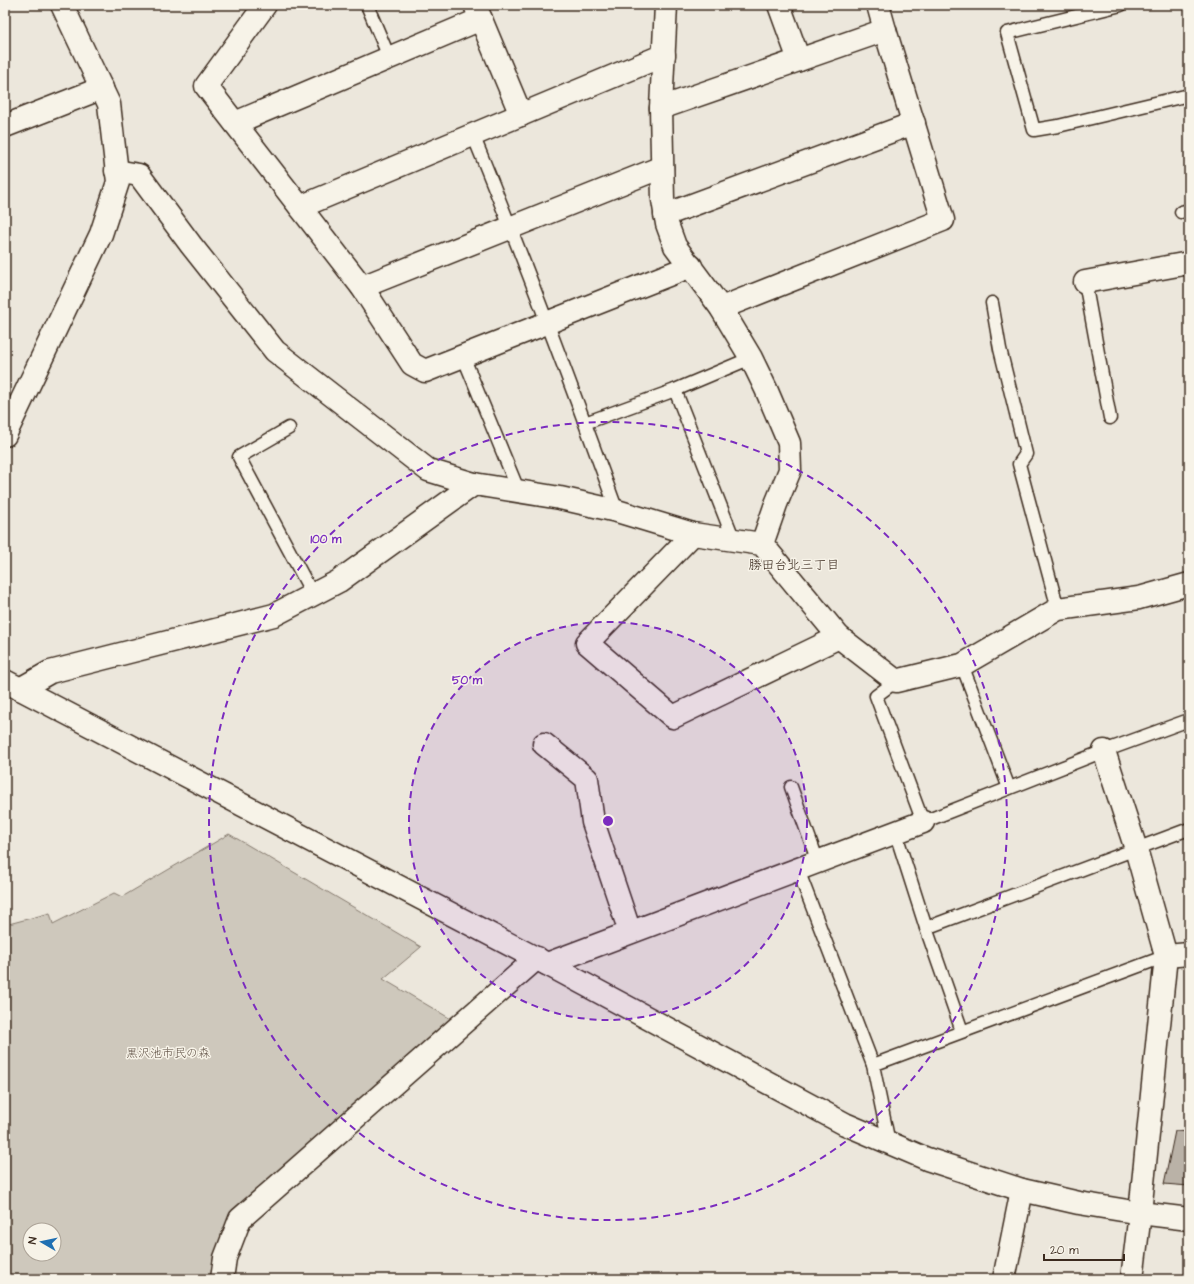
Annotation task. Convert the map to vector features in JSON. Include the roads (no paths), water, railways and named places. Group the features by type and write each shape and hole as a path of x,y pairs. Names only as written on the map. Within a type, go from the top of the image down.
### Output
{"street":[{"path":"5,436 101,234 118,182 109,104 62,5"},
{"path":"265,5 206,86 362,287 412,364 425,371 690,266"},
{"path":"666,5 661,108 663,200 667,224 675,246 721,308 751,358 789,443 790,470 762,544"},
{"path":"779,5 799,60"},
{"path":"721,308 943,220 878,5"},
{"path":"235,122 389,58 478,12 521,115"},
{"path":"661,108 885,30"},
{"path":"300,207 664,55"},
{"path":"5,126 102,88"},
{"path":"666,215 914,123"},
{"path":"362,287 662,167"},
{"path":"116,171 139,175 275,351 428,470 474,484 560,498 617,510 693,534 762,544 839,637 896,681 962,665 1058,609 1139,598 1189,584"},
{"path":"1085,282 1189,263"},
{"path":"12,685 50,672 274,615 339,581 474,484"},
{"path":"693,534 587,643 673,717 839,637"},
{"path":"12,685 542,961 845,1124 927,1159 1022,1190 1079,1203 1189,1219"},
{"path":"544,744 587,779 593,822 630,932"},
{"path":"1104,751 1136,849 1166,956 1132,1279"},
{"path":"222,1279 225,1258 240,1219 542,961 630,932 923,822"},
{"path":"1166,956 1189,954"},
{"path":"1004,1279 1022,1190"}],"lane":[{"path":"367,5 389,58"},
{"path":"1121,5 1007,33 1034,130 1058,126 1189,95"},
{"path":"472,135 548,322 617,510"},
{"path":"1085,282 1110,418"},
{"path":"992,303 1000,348 1026,454 1019,464 1058,609"},
{"path":"462,356 519,492"},
{"path":"585,423 675,390 751,358"},
{"path":"675,390 734,540"},
{"path":"289,428 239,457 313,595"},
{"path":"962,665 1008,788"},
{"path":"896,681 876,696 923,822 1104,751 1189,720"},
{"path":"791,787 818,862"},
{"path":"926,928 1189,829"},
{"path":"896,831 926,928 962,1031"},
{"path":"798,870 873,1065 889,1143"},
{"path":"873,1065 1166,956"}],"district":[{"name":"勝田台北三丁目","path":"794,564"}],"park label":[{"name":"黒沢池市民の森","path":"168,1053"}]}
